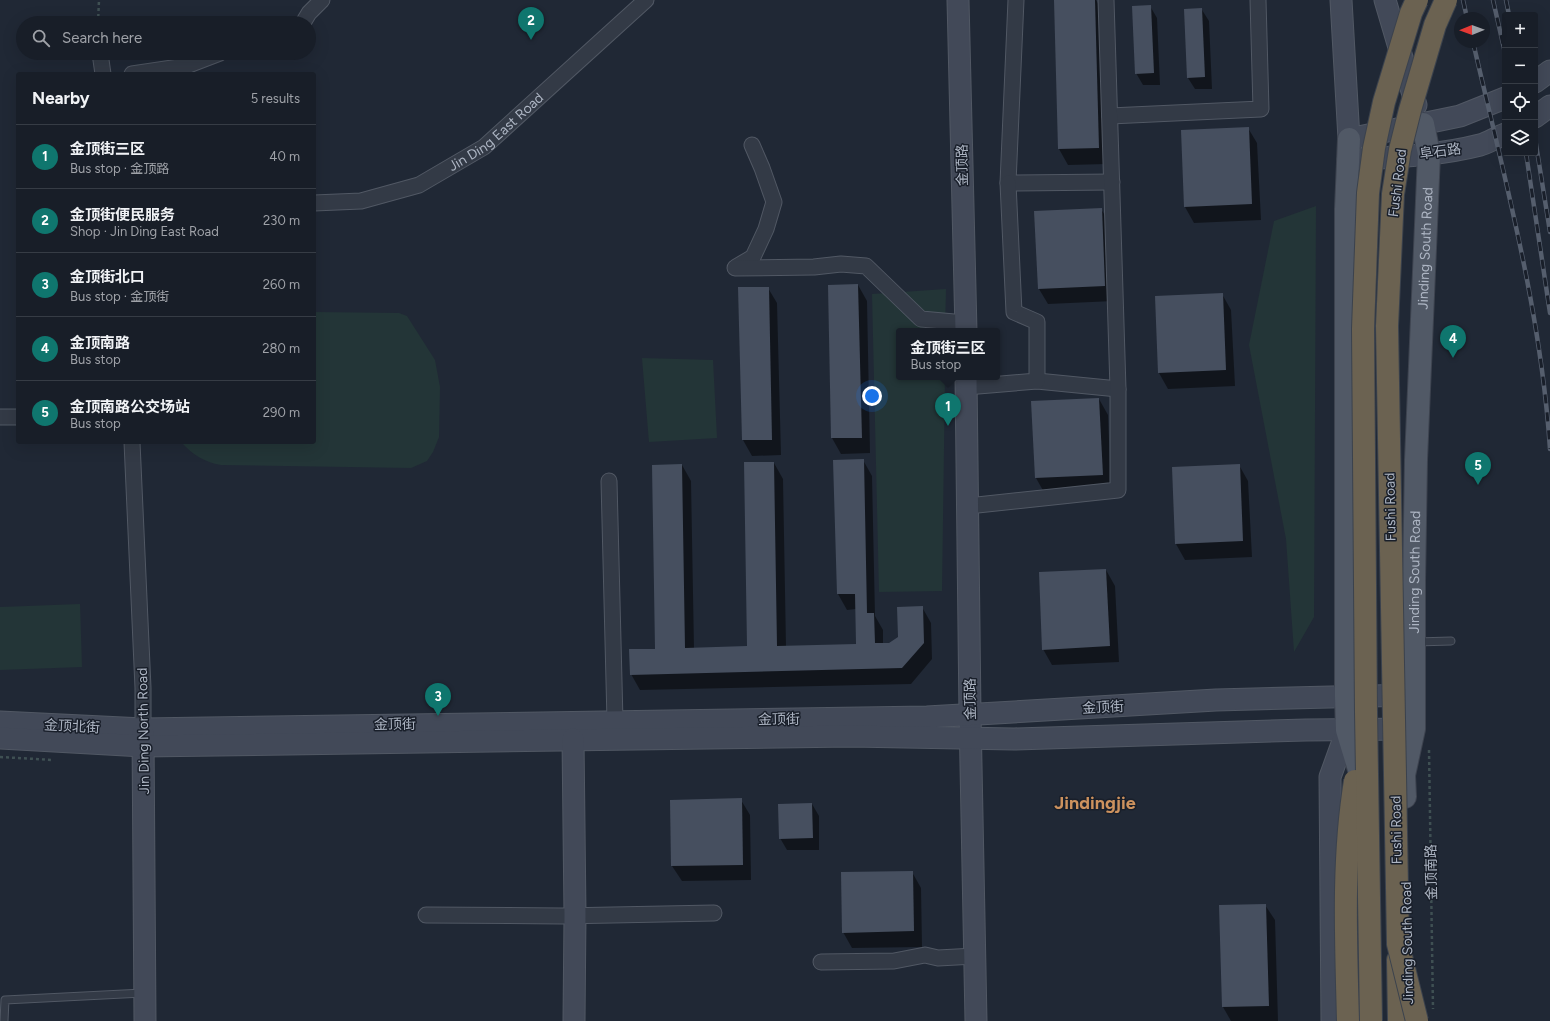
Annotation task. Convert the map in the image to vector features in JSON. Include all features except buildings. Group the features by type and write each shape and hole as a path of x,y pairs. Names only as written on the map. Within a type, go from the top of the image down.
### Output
{"highway":[{"name":"Fushi Road","path":"1371,1021 1366,712 1363,329 1368,193 1374,148 1384,102 1411,13 1417,0"},
{"name":"Fushi Road","path":"1398,1021 1398,944 1387,326 1393,194 1400,150 1410,110 1435,25 1446,0"},
{"path":"1348,1021 1346,932 1348,854 1354,787 1366,712"},
{"path":"1398,944 1425,1017"}],"main road":[{"name":"金顶路","path":"958,0 966,327"},
{"path":"1341,0 1349,149 1346,210 1346,696 1347,730 1361,776 1366,1021"},
{"path":"1385,0 1423,124"},
{"path":"1538,80 1550,72"},
{"name":"阜石路","path":"1349,149 1423,124 1470,113 1502,99"},
{"path":"1538,115 1550,106"},
{"name":"Jinding South Road","path":"1408,1021 1404,775 1414,729 1416,460 1429,154 1423,124"},
{"name":"阜石路","path":"1349,149 1429,154 1481,145 1502,135"},
{"name":"金顶路","path":"966,382 976,1021"},
{"path":"1346,629 1414,635"},
{"name":"金顶街","path":"143,738 615,721 927,717 1216,700 1414,695"},
{"name":"金顶北街","path":"0,722 143,738"},
{"name":"金顶街","path":"143,738 573,739 851,736 1014,739 1414,729"},
{"path":"1332,1021 1330,777 1347,730"},
{"name":"金顶北街","path":"0,738 143,738"},
{"name":"Jin Ding North Road","path":"143,738 145,1021"},
{"path":"573,739 575,915 574,1021"},
{"path":"1332,955 1365,992"}],"street":[{"path":"307,16 322,0"},
{"name":"Jin Ding East Road","path":"316,203 361,201 419,185 484,147 646,0"},
{"path":"1016,0 1008,183 1014,312 1037,322 1037,381"},
{"path":"968,506 1118,490 1118,389 1106,0"},
{"path":"1110,116 1261,109 1258,0"},
{"path":"101,60 103,72"},
{"path":"146,72 186,66 202,60"},
{"path":"752,145 774,202 766,229 753,257 735,268 814,267 841,264 866,266 921,319 966,327"},
{"path":"1008,183 1112,182"},
{"path":"966,382 1037,381 1118,389"},
{"path":"0,417 16,417"},
{"name":"Jin Ding North Road","path":"132,444 143,680 143,738"},
{"path":"608,481 615,721"},
{"path":"426,915 714,913"},
{"path":"822,962 894,961 925,955 938,958 975,956"}],"lane":[{"path":"1414,635 1451,641"},
{"path":"3,1020 6,1000 145,993"}],"path":[{"path":"98,16 99,0"},
{"name":"金顶南路","path":"1414,729 1428,745 1425,1017"}],"shaded area":[{"path":"1316,206 1314,617 1294,652 1286,539 1249,345 1274,221"},
{"path":"946,289 945,328 896,328 896,380 945,380 942,591 879,592 872,294"},
{"path":"316,312 399,313 407,316 435,360 440,387 439,437 433,452 427,461 411,468 221,465 209,462 190,451 183,444 316,444"},
{"path":"642,358 713,360 717,438 649,442"},
{"path":"80,604 82,667 0,670 0,607"}],"railway":[{"path":"1463,0 1466,12"},
{"path":"1493,0 1504,48"},
{"path":"1506,0 1508,12"},
{"path":"1474,48 1509,193 1530,295 1539,346 1550,449"},
{"path":"1526,156 1550,313"},
{"path":"1538,156 1550,232"}],"place":[{"name":"金顶街便民服务","path":"531,40"},
{"name":"金顶南路","path":"1453,358"},
{"name":"金顶街三区","path":"948,426"},
{"name":"金顶南路公交场站","path":"1478,485"},
{"name":"金顶街北口","path":"438,716"}],"district":[{"name":"Jindingjie","path":"1095,803"}]}
